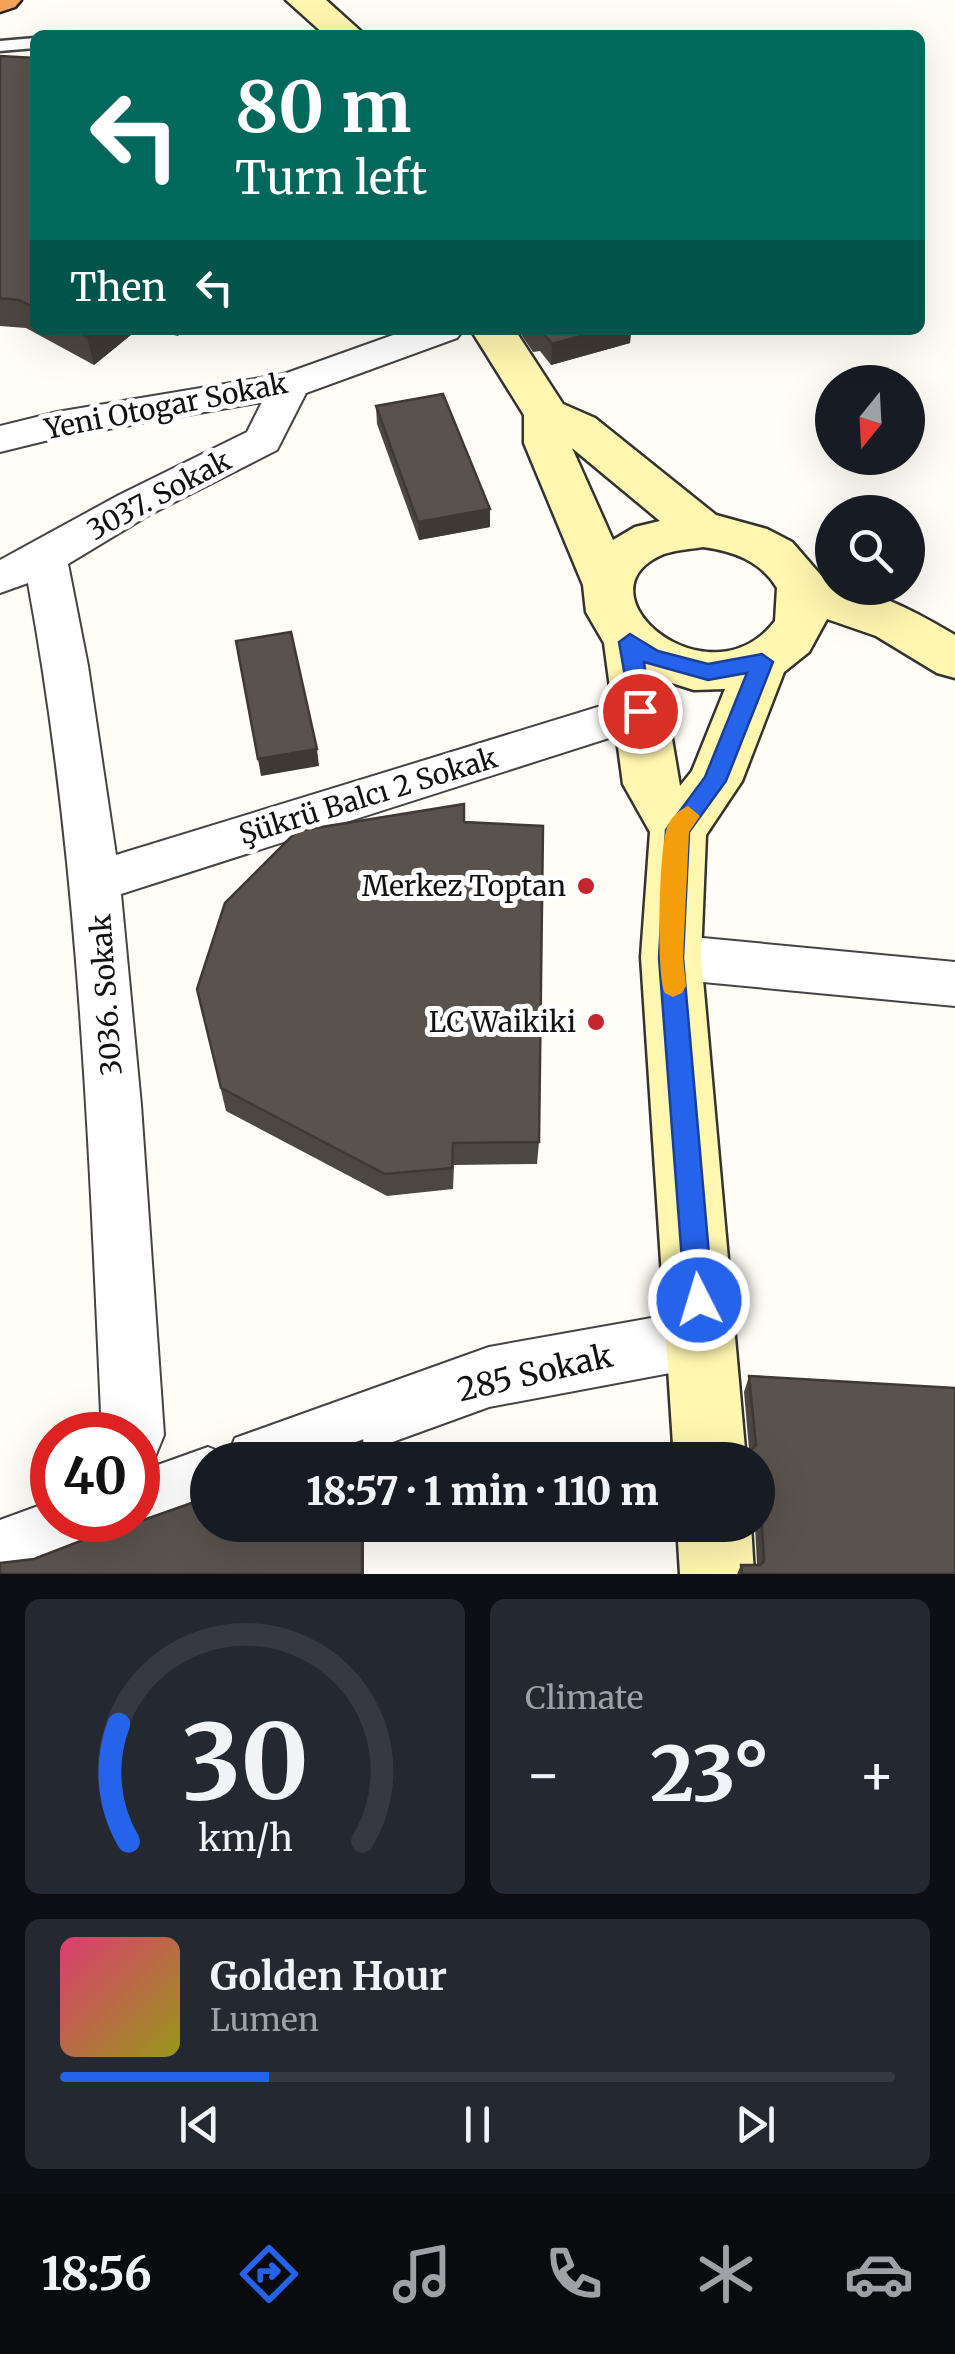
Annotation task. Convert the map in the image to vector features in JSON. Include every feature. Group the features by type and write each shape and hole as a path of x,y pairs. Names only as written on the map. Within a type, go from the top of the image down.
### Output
{"street":[{"path":"304,0 341,30"},
{"name":"Yeni Otogar Sokak","path":"0,440 57,425 290,385 430,335"},
{"path":"496,335 547,415 547,444 608,584"},
{"name":"3037. Sokak","path":"22,568 134,505 263,441 290,385"},
{"path":"547,415 580,429 703,530"},
{"path":"703,530 730,533 778,556 794,573 803,592 804,613 798,632 784,649 762,662 708,672 652,657 630,642 614,624 607,604 608,584 616,565 630,549 676,531 703,530"},
{"name":"3036. Sokak","path":"22,568 58,618 97,881 108,994 132,1412"},
{"path":"803,592 894,624 955,659"},
{"path":"630,642 650,784 678,830"},
{"path":"709,1442 671,958 678,830 715,781 762,662"},
{"name":"Şükrü Balcı 2 Sokak","path":"97,881 640,711"},
{"path":"671,958 955,984"},
{"name":"285 Sokak","path":"307,1442 489,1377 702,1338"},
{"path":"160,1495 190,1484"},
{"path":"0,1552 30,1541"},
{"path":"715,1542 717,1574"}],"lane":[{"path":"0,46 30,43"}],"building":[{"path":"0,56 30,58 30,306 0,298"},
{"path":"545,335 584,335 552,344"},
{"path":"443,394 490,509 418,522 376,406"},
{"path":"291,632 317,749 258,759 236,641"},
{"path":"464,804 464,822 543,826 539,1142 453,1143 452,1168 385,1174 221,1088 197,989 225,903 297,831"},
{"path":"749,1376 955,1388 955,1574 742,1574 741,1565 760,1565 764,1561 763,1542 775,1542 775,1442 756,1442"},
{"path":"190,1504 190,1542 362,1542 362,1574 0,1574 0,1563 34,1559 78,1542 160,1542 160,1514"}],"slow traffic":[{"path":"673,986 678,830 688,816"}],"place":[{"name":"Merkez Toptan","path":"586,886"},
{"name":"LC Waikiki","path":"596,1022"}],"route":[{"path":"640,711 630,642 652,657 708,672 736,670 762,662 715,781 678,830 671,958 699,1300"}]}
